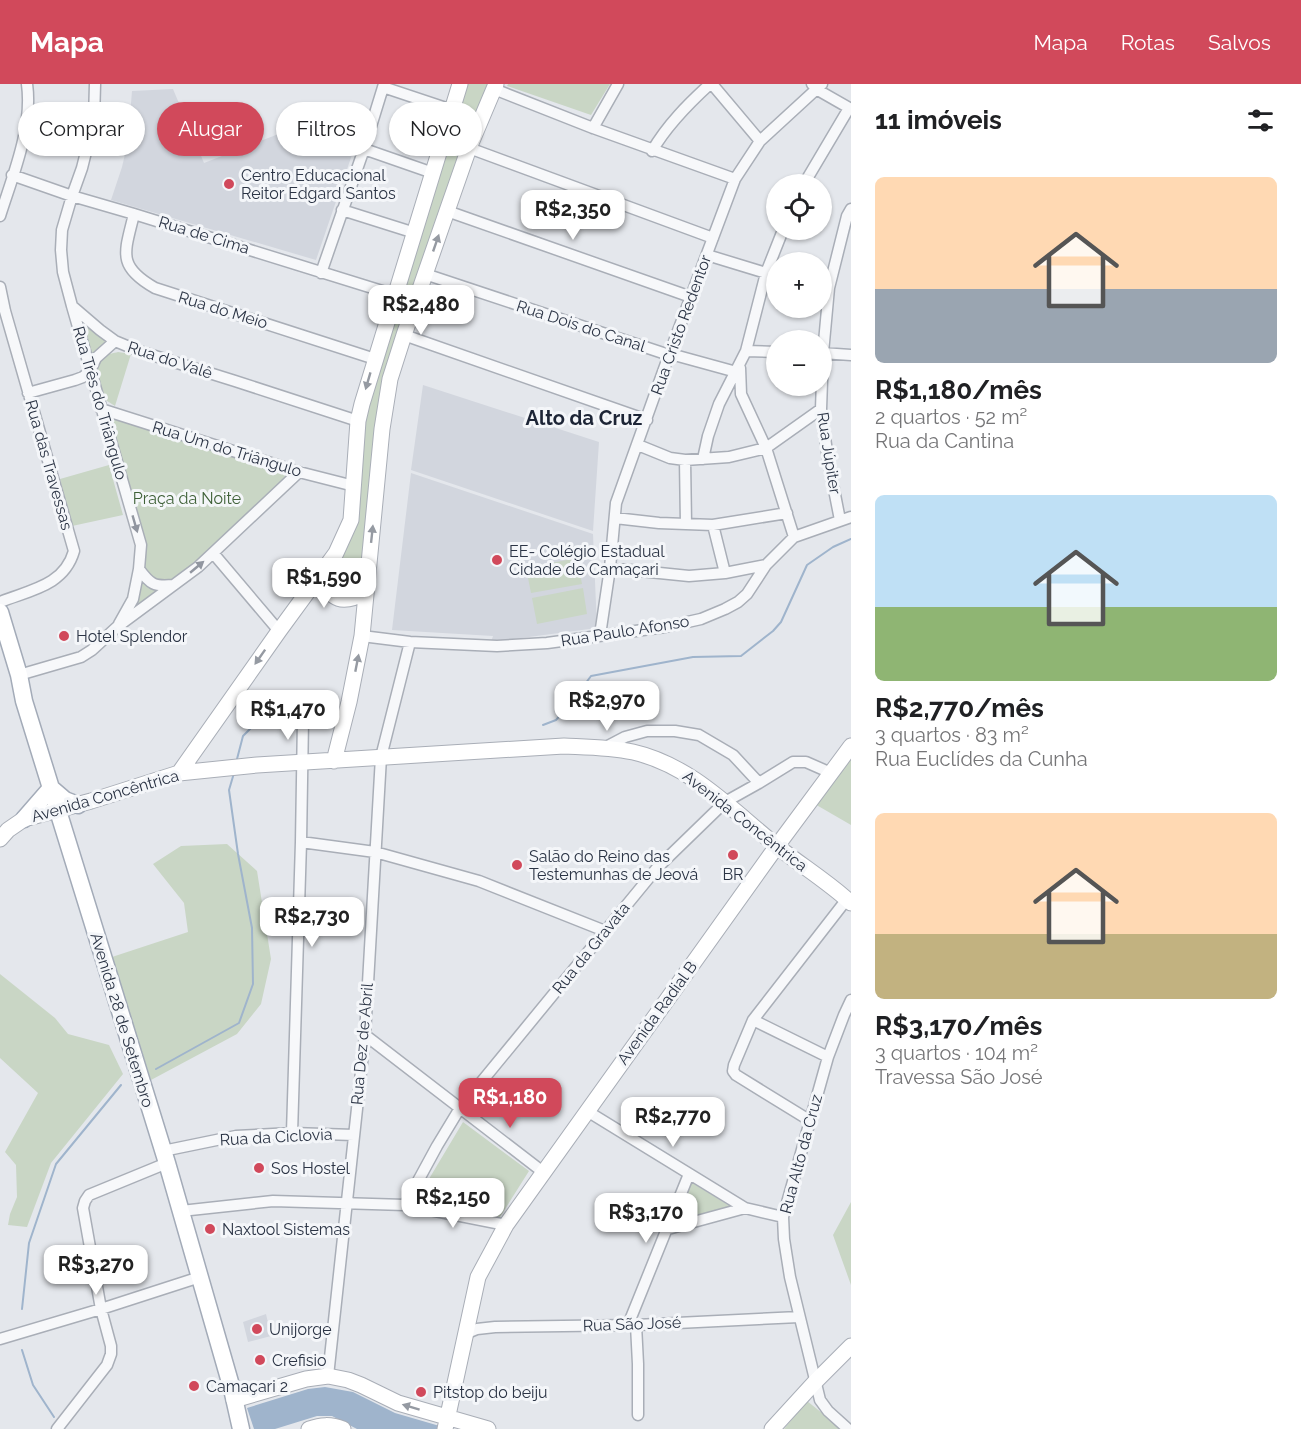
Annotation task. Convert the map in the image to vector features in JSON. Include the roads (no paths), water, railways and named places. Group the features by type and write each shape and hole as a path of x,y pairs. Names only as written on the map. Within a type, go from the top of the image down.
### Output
{"main road":[{"name":"Avenida 28 de Setembro","path":"0,612 6,652 19,675 24,701 165,1157 241,1429"},
{"path":"24,819 51,788 65,800 78,805"}],"street":[{"path":"0,216 27,129 27,84"},
{"path":"72,306 63,272 62,230 82,168 94,120 95,84"},
{"path":"454,102 460,84"},
{"path":"593,128 618,84"},
{"path":"652,150 684,108 711,84 760,141"},
{"path":"377,105 383,85 430,102"},
{"path":"810,174 850,109 817,86"},
{"name":"Rua Cristo Redentor","path":"600,635 610,568 616,503 735,179 760,141 817,86"},
{"path":"482,119 495,87 593,128 735,179"},
{"path":"482,152 713,237"},
{"path":"377,153 434,173"},
{"path":"321,273 361,156"},
{"path":"179,773 320,577 336,553 350,521 358,421 375,359 439,156"},
{"path":"334,761 362,636 361,600 390,379 467,156"},
{"name":"Rua de Cima","path":"12,176 395,295"},
{"name":"Rua Júpiter","path":"825,330 830,288 847,216 851,209"},
{"path":"342,210 415,233"},
{"path":"447,211 691,297"},
{"name":"Rua do Meio","path":"134,213 125,250 126,260 128,266 143,282 155,288 375,359"},
{"path":"703,459 719,404 739,370 746,351 766,273 706,255"},
{"name":"Rua Dois do Canal","path":"425,274 669,355 739,370"},
{"name":"Rua das Travessas","path":"0,287 3,312 74,551 70,562 56,579 0,602"},
{"name":"Rua do Valê","path":"72,306 115,341 139,351 358,421"},
{"name":"Rua Três do Triângulo","path":"72,306 141,545 139,569 132,599 117,627"},
{"path":"404,335 646,420"},
{"path":"28,393 80,379 90,371 96,358 115,341"},
{"path":"746,351 766,352"},
{"path":"832,354 851,355"},
{"path":"739,370 741,394 766,448 794,537"},
{"name":"Rua Júpiter","path":"821,396 821,409 828,459 845,518"},
{"name":"Rua Um do Triângulo","path":"101,409 299,472 354,486"},
{"path":"638,445 670,458 685,460 729,457 766,448 821,409"},
{"path":"685,460 687,524"},
{"path":"19,675 81,657 92,650 117,627 198,567 299,472"},
{"path":"615,518 659,523 713,525 786,513"},
{"name":"Rua Paulo Afonso","path":"362,636 410,642 497,646 547,643 664,627 701,619 738,602 747,594 766,565 794,537 845,518"},
{"path":"713,525 725,573"},
{"path":"213,553 279,631"},
{"path":"610,568 689,576 725,573 766,565"},
{"path":"139,569 153,584 161,587 174,585"},
{"path":"320,577 328,591 334,596 340,599 361,600"},
{"name":"Rua Dez de Abril","path":"328,1376 365,1035 381,757 410,642"},
{"path":"292,1133 302,842 303,719"},
{"path":"603,748 625,737 647,731 675,731 699,735 733,755 759,783"},
{"name":"Avenida Concêntrica","path":"0,838 24,819 78,805 179,773 257,765 564,746 603,748 633,752 664,762 695,780 849,901"},
{"name":"Avenida Radial B","path":"446,1424 478,1277 506,1225 851,746"},
{"name":"Rua da Gravata","path":"405,1204 436,1146 460,1108 657,868 725,802 793,762 806,762 831,773"},
{"path":"302,842 375,852 479,881 605,931"},
{"path":"809,1120 736,1075 733,1071 734,1065 753,1020 849,901"},
{"name":"Rua Alto da Cruz","path":"848,1429 828,1411 820,1400 789,1277 783,1239 783,1217 828,1057 851,1000"},
{"path":"753,1020 828,1057"},
{"path":"365,1035 543,1172"},
{"path":"586,1111 745,1208 783,1217"},
{"name":"Rua da Ciclovia","path":"101,1309 83,1208 89,1195 165,1157 236,1136 292,1133 354,1135"},
{"path":"638,1415 638,1364 632,1325 689,1174"},
{"path":"181,1211 273,1201 405,1204 506,1225"},
{"path":"668,1229 745,1208"},
{"path":"0,1339 200,1277"},
{"path":"57,1429 107,1365 111,1346 101,1309"},
{"name":"Rua São José","path":"465,1334 477,1329 495,1327 632,1325 799,1317"},
{"path":"772,1429 851,1346"},
{"path":"235,1405 306,1379 328,1376 354,1383 446,1424 488,1429"},
{"path":"309,1429 321,1425 332,1425 343,1429"}],"water":[{"path":"325,1387 353,1392 395,1413 450,1429 357,1429 332,1416 317,1416 275,1429 254,1429 247,1408 308,1389"}],"waterway":[{"path":"543,725 556,720 591,676 693,657 741,656 781,622 807,565 833,547 851,539"},
{"path":"237,759 243,736 275,708 307,702 325,705 339,712"},
{"path":"156,1069 239,1023 253,984 252,928 229,790 234,773"},
{"path":"22,1309 29,1243 56,1164 121,1085"},
{"path":"22,1350 33,1385 54,1417"}],"place":[{"name":"Centro Educacional Reitor Edgard Santos","path":"229,184"},
{"name":"EE- Colégio Estadual Cidade de Camaçari","path":"497,560"},
{"name":"Hotel Splendor","path":"64,636"},
{"name":"BR","path":"733,855"},
{"name":"Salão do Reino das Testemunhas de Jeová","path":"517,865"},
{"name":"Sos Hostel","path":"259,1168"},
{"name":"Naxtool Sistemas","path":"210,1229"},
{"name":"Unijorge","path":"257,1329"},
{"name":"Crefisio","path":"260,1360"},
{"name":"Camaçari 2","path":"194,1386"},
{"name":"Pitstop do beiju","path":"421,1392"}],"district":[{"name":"Alto da Cruz","path":"584,418"}],"park label":[{"name":"Praça da Noite","path":"187,498"}]}
